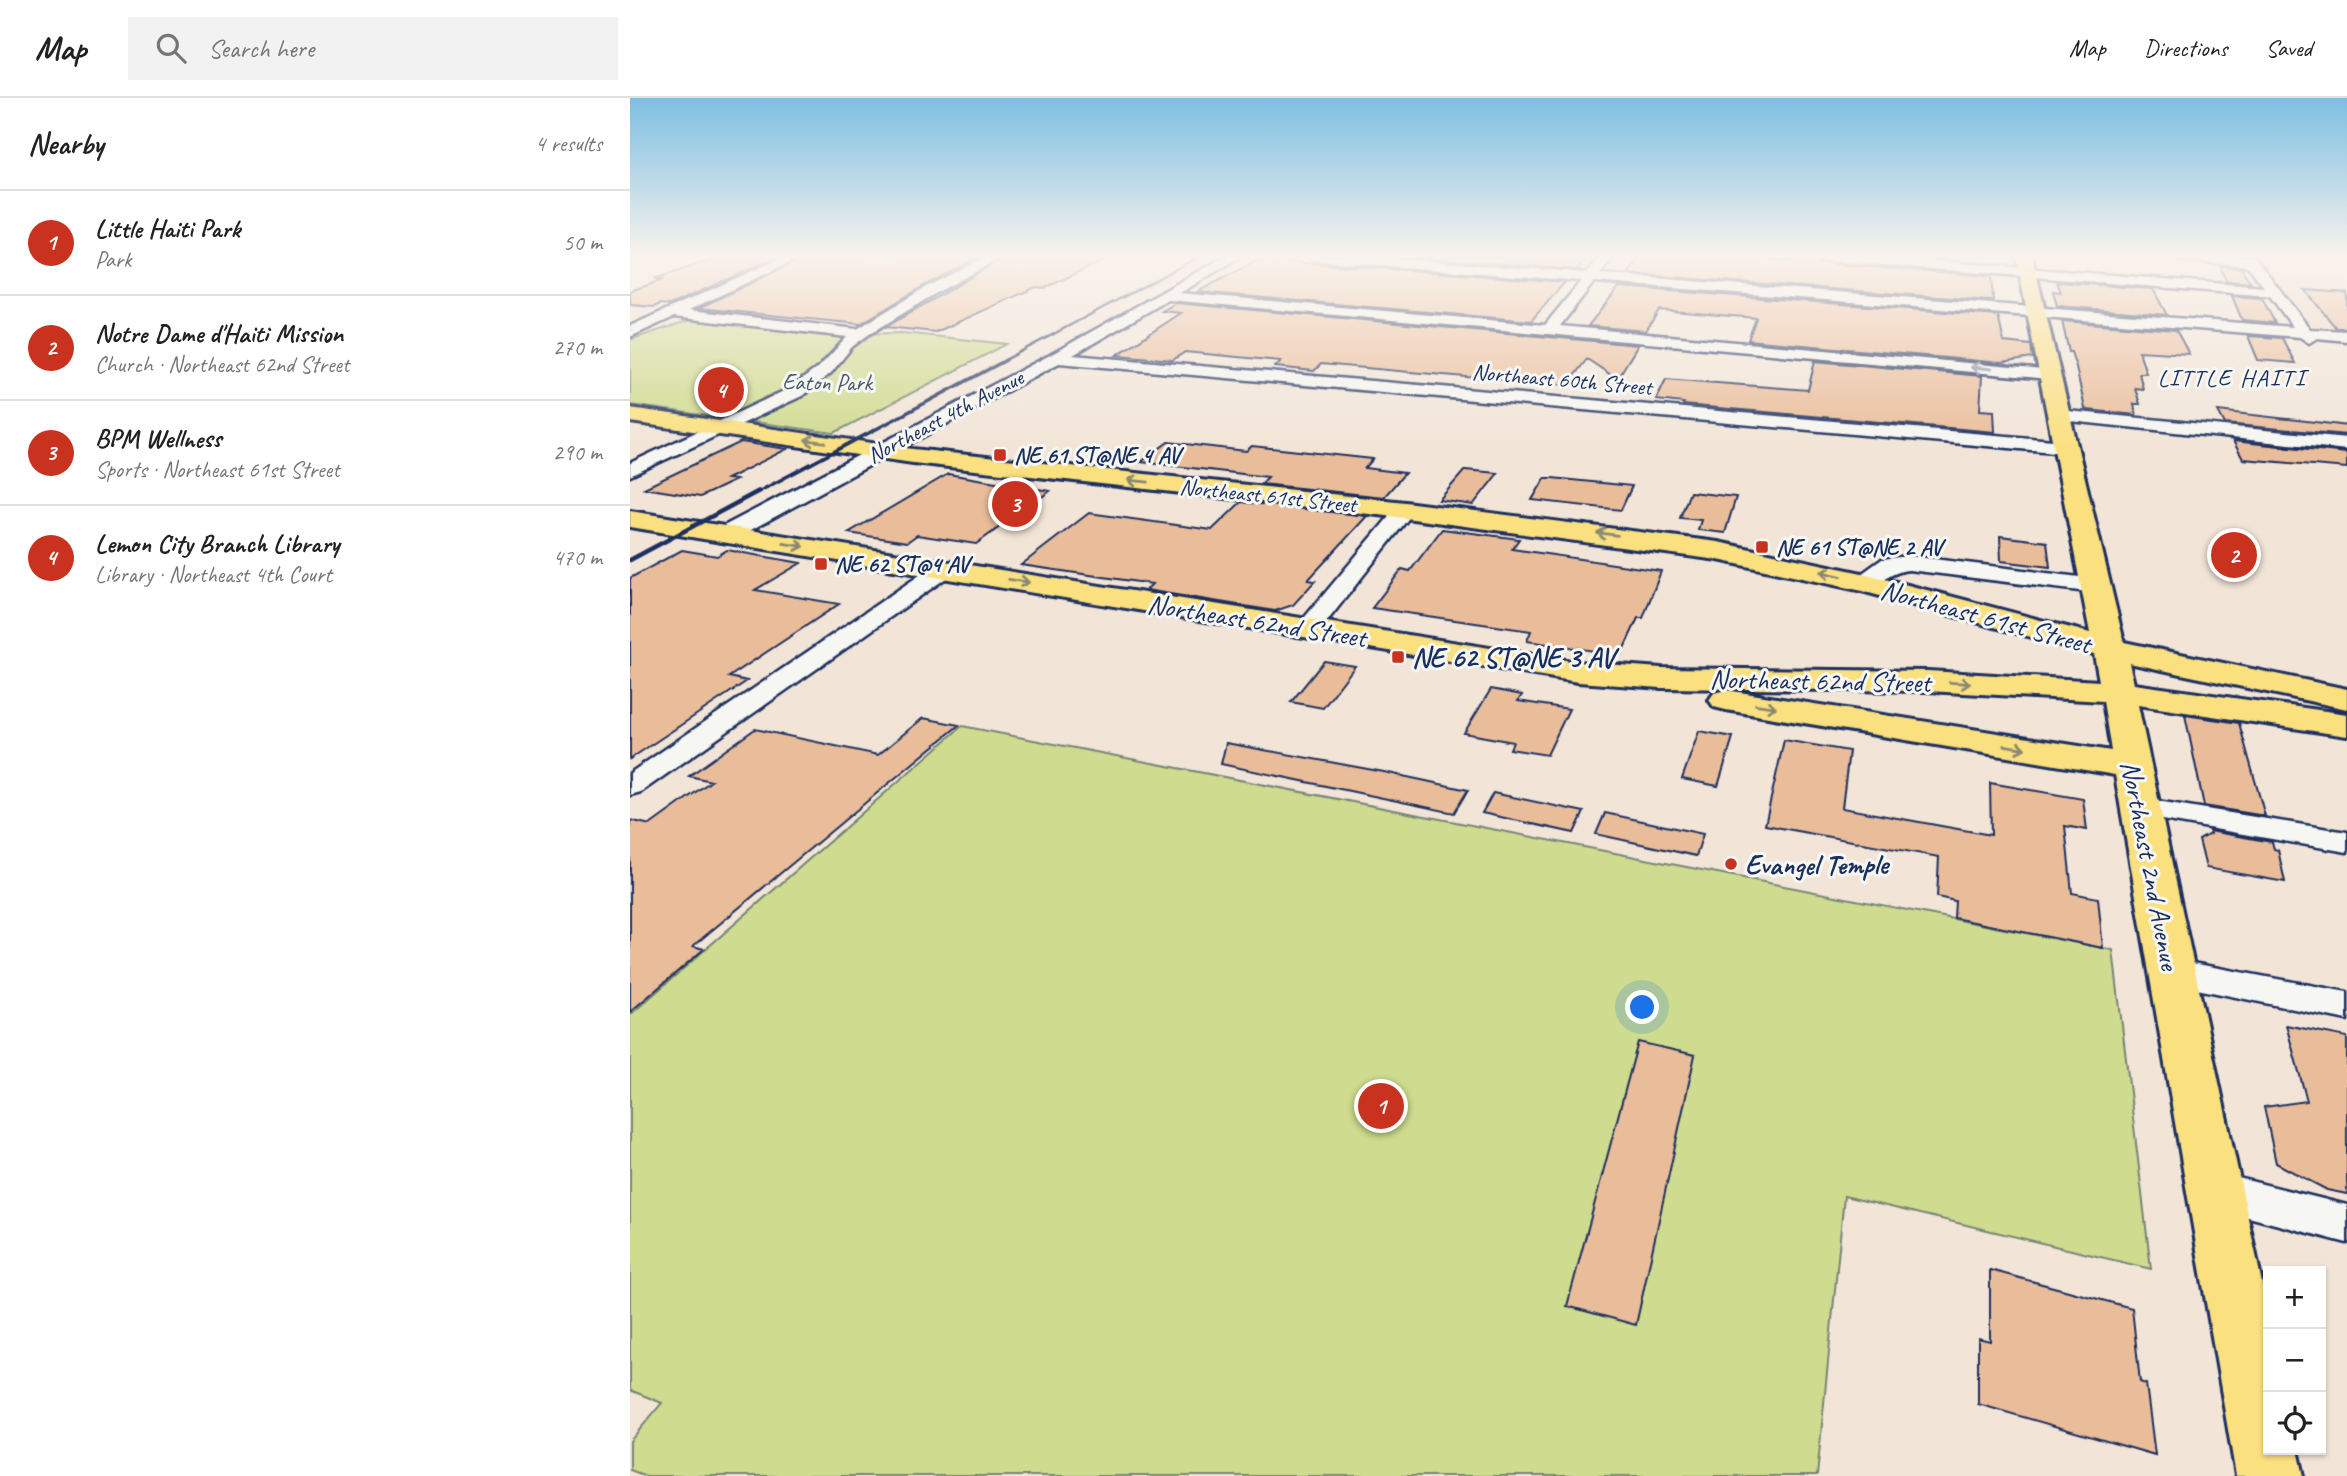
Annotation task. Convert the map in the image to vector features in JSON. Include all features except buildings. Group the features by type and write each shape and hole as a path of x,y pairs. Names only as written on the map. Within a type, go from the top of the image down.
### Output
{"main road":[{"name":"Northeast 2nd Avenue","path":"2038,320 2110,650 2270,1476"},
{"name":"Northeast 61st Street","path":"630,415 878,451 1405,510 1681,545 1862,582 2110,650"},
{"name":"Northeast 62nd Street","path":"630,519 1578,672 1661,678 1928,681 2118,692 2347,724"},
{"path":"2110,650 2347,700"},
{"path":"1578,672 2136,787"},
{"path":"2118,692 2125,685 2158,683 2347,700"}],"street":[{"path":"630,332 656,320"},
{"path":"738,320 860,334"},
{"path":"630,470 800,390 825,370 847,344 882,320"},
{"name":"Northeast 4th Avenue","path":"726,534 1123,320"},
{"path":"1449,320 2049,374"},
{"path":"1550,329 1557,320"},
{"path":"2105,320 2347,338"},
{"path":"2295,320 2307,335"},
{"name":"Northeast 60th Street","path":"1056,358 2065,447"},
{"path":"2057,415 2347,444"},
{"path":"1308,629 1405,510"},
{"name":"Northeast 61st Street","path":"1862,582 1891,564 1909,562 2096,586"},
{"path":"630,786 944,569"},
{"path":"2136,787 2347,842"},
{"path":"2171,972 2347,1006"},
{"path":"2214,1192 2347,1224"}],"shaded area":[{"path":"2308,320 2347,320 2347,331 2312,325"}],"green space":[{"name":"Eaton Park","path":"689,320 715,320 825,334 903,333 1007,344 834,433 630,405 630,340"},
{"path":"962,726 2113,950 2151,1269 1844,1196 1817,1476 646,1476 630,1470 630,1441 662,1403 630,1390 630,1015"}],"railway":[{"path":"1003,361 1079,320"},
{"path":"756,493 1006,360"},
{"path":"630,560 759,491"}],"place":[{"name":"Lemon City Branch Library","path":"721,390"},
{"name":"NE 61 ST@NE 4 AV","path":"1000,455"},
{"name":"BPM Wellness","path":"1015,504"},
{"name":"NE 61 ST@NE 2 AV","path":"1762,547"},
{"name":"Notre Dame d'Haiti Mission","path":"2234,555"},
{"name":"NE 62 ST@4 AV","path":"821,564"},
{"name":"NE 62 ST@NE 3 AV","path":"1398,657"},
{"name":"Evangel Temple","path":"1731,864"},
{"name":"Little Haiti Park","path":"1381,1106"}],"district":[{"name":"LITTLE HAITI","path":"2232,378"}]}
